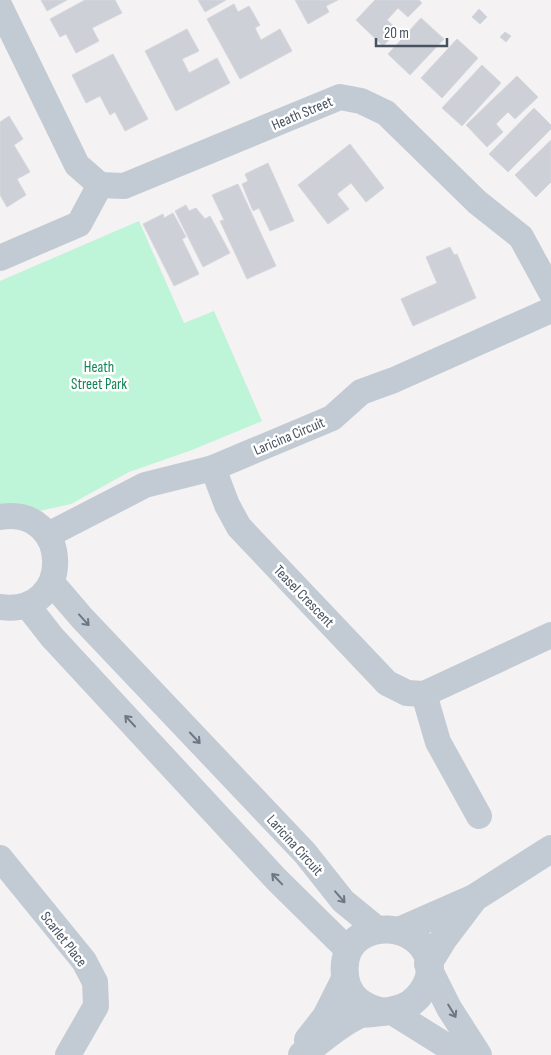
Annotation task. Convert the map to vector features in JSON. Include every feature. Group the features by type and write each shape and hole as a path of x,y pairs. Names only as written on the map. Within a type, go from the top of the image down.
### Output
{"street":[{"path":"0,7 77,165 100,185 79,224 0,258"},
{"name":"Heath Street","path":"100,185 124,186 340,97 361,100 386,114 477,202 521,237 551,292"},
{"name":"Laricina Circuit","path":"48,535 145,485 213,468 332,418 361,392 394,380 551,310"},
{"name":"Teasel Crescent","path":"213,468 227,505 246,534 387,682 407,694 424,694"},
{"path":"0,517 20,517 35,523 48,535 53,544 56,560 52,583 42,595 27,605 12,609 0,607"},
{"name":"Laricina Circuit","path":"52,583 89,625 305,853 343,901 389,929"},
{"path":"27,605 52,637 276,879 348,950"},
{"path":"479,816 438,742 424,694 551,635"},
{"path":"453,1055 445,1045 388,1012 370,1009 356,1000 345,980 344,965 348,950 358,938 389,929 474,898 551,849"},
{"name":"Scarlet Place","path":"0,858 84,962 95,982 96,1006 68,1055"},
{"path":"302,1055 329,1033 359,1014 388,1012 406,1008 418,999 427,983 429,966 444,938 474,898"},
{"path":"389,929 419,943 449,1008 479,1055"},
{"path":"296,1055 326,1018 345,980"}],"green space":[{"name":"Heath Street Park","path":"139,221 184,323 214,311 262,421 192,450 129,472 71,504 21,515 0,508 0,281"}],"building":[{"path":"41,0 67,0 47,11"},
{"path":"85,0 115,0 122,13 92,28 99,41 76,53 66,34 60,37 50,19"},
{"path":"198,0 226,0 205,12"},
{"path":"295,0 338,0 326,6 329,12 308,24"},
{"path":"375,0 419,0 422,3 408,17 398,8 387,20 398,30 383,46 356,20"},
{"path":"234,4 238,12 249,6 260,25 255,28 261,40 280,29 292,51 240,79 207,19"},
{"path":"479,9 487,17 480,24 472,17"},
{"path":"421,18 444,39 410,75 388,54"},
{"path":"187,29 199,51 182,59 189,73 217,58 230,83 176,111 145,51"},
{"path":"505,32 511,36 506,42 500,37"},
{"path":"457,39 478,58 442,98 421,78"},
{"path":"113,54 148,119 125,131 115,112 110,115 100,96 86,103 72,75"},
{"path":"482,65 501,83 462,126 442,108"},
{"path":"517,76 538,97 515,119 508,112 496,124 503,132 487,147 466,125"},
{"path":"534,108 551,125 551,129 508,172 489,154"},
{"path":"9,116 23,139 14,145 30,172 17,179 26,195 7,207 0,195 0,122"},
{"path":"551,140 551,182 536,197 515,175"},
{"path":"350,144 384,188 366,202 351,183 337,194 349,209 328,224 298,185"},
{"path":"268,163 294,221 270,231 259,208 253,211 242,184 248,181 245,174"},
{"path":"238,184 276,266 247,279 220,221 224,220 212,195"},
{"path":"186,205 189,211 196,208 205,219 210,216 230,253 203,267 175,211"},
{"path":"173,213 186,237 182,239 199,274 174,286 143,224 163,214 164,218"},
{"path":"450,247 454,255 457,254 476,298 413,326 401,299 437,283 426,257"}]}
